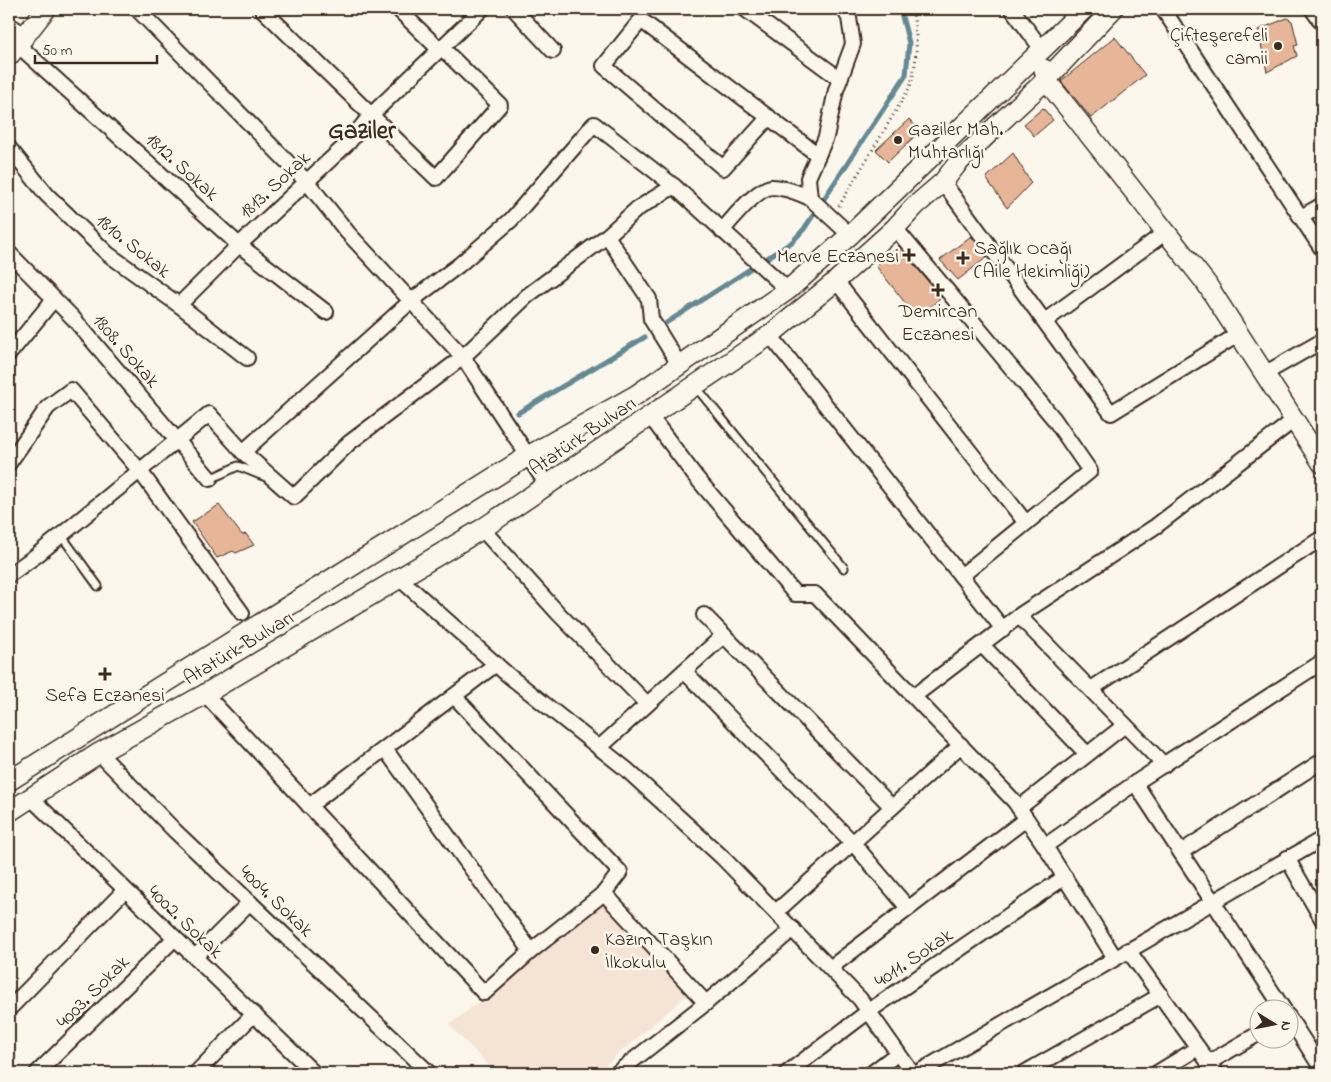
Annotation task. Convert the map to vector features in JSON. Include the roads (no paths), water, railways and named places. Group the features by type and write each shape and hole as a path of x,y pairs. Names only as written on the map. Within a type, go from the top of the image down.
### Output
{"main road":[{"path":"18,45 46,9"},
{"name":"Atatürk Bulvarı","path":"9,781 528,456 636,395 788,290 850,235 1041,48 1084,9"},
{"name":"Atatürk Bulvarı","path":"9,812 99,754 206,694 482,528 770,335 836,281 895,228 915,206 943,182 958,163 1046,80 1113,9"},
{"path":"1041,48 1046,80 1206,283 1322,463"}],"street":[{"path":"137,9 307,182 348,233 463,356 547,485"},
{"path":"262,9 436,178 500,105 398,9"},
{"name":"1813. Sokak","path":"180,305 239,245 349,142 371,115 482,9"},
{"path":"514,9 553,50"},
{"path":"745,9 840,79"},
{"path":"812,200 808,178 826,137 840,79 853,44 849,18 844,9"},
{"path":"1012,9 1041,48"},
{"path":"1163,9 1322,249"},
{"path":"1312,9 1322,23"},
{"path":"769,117 723,168 604,66 641,20 769,117 818,155"},
{"name":"1812. Sokak","path":"9,25 18,45 239,245 326,312"},
{"path":"243,452 411,301 459,265 510,220 594,124 674,186 788,290"},
{"name":"1810. Sokak","path":"9,148 47,195 108,254 180,305 247,358"},
{"path":"943,182 1111,413 1239,334"},
{"path":"9,575 210,414 243,452 294,497 350,443 463,356 527,296 607,236 638,209 674,186"},
{"path":"722,231 762,190 780,188 793,191 812,200 850,235"},
{"path":"1301,217 1322,205"},
{"path":"895,228 1054,419 1090,471 962,576"},
{"path":"1045,321 1166,232"},
{"path":"607,236 649,299 651,319 680,366"},
{"name":"1808. Sokak","path":"9,253 54,299 179,440 210,479"},
{"path":"836,281 1026,523"},
{"path":"9,354 54,299"},
{"path":"770,335 1003,629"},
{"path":"1264,374 1322,341"},
{"path":"9,463 48,407 71,390 140,471 242,613"},
{"path":"650,416 695,476 796,594 815,594 914,696 1023,813 1115,958"},
{"path":"914,696 1019,616 1156,526 1294,420"},
{"path":"482,528 558,613 648,704"},
{"path":"1091,690 1322,538"},
{"path":"399,578 496,664 599,748 722,857 860,999 912,1073"},
{"path":"704,615 892,807"},
{"path":"1019,616 1164,765"},
{"path":"599,748 724,635"},
{"path":"982,644 1087,754"},
{"path":"1045,846 1136,783 1322,662"},
{"path":"309,806 496,664"},
{"path":"684,671 852,843 908,908"},
{"path":"206,694 484,993 531,951 604,893 620,872 454,696"},
{"path":"830,968 908,908 1023,813 1087,754 1125,724"},
{"path":"776,912 960,745"},
{"path":"385,749 531,951"},
{"name":"4004. Sokak","path":"99,754 250,902 430,1073"},
{"path":"1182,852 1322,760"},
{"path":"1136,783 1278,1000"},
{"name":"4002. Sokak","path":"30,798 314,1073"},
{"path":"917,1073 1322,839"},
{"path":"1287,858 1322,918"},
{"name":"4011. Sokak","path":"787,1073 869,1011 1065,877"},
{"path":"9,1008 126,890"},
{"path":"604,893 706,1003"},
{"path":"194,957 250,902"},
{"path":"617,1073 706,1003 793,929"},
{"name":"4003. Sokak","path":"37,1073 175,938"},
{"path":"1128,950 1212,1068 1248,1041"},
{"path":"1024,1073 1161,995"},
{"path":"196,1073 254,1014"},
{"path":"1298,1031 1322,1069"},
{"path":"1157,1073 1198,1048"},
{"path":"872,1073 898,1053"}],"lane":[{"path":"696,386 844,568"},
{"path":"210,479 238,466 274,479"},
{"path":"61,535 98,586"}],"waterway":[{"path":"666,323 792,242 804,229 906,75 909,43 900,9"},
{"path":"518,413 645,337"}],"place":[{"name":"Çifteşerefeli camii","path":"1278,46"},
{"name":"Gaziler Mah. Muhtarlığı","path":"898,140"},
{"name":"Merve Eczanesi","path":"909,255"},
{"name":"Sağlık Ocağı (Aile Hekimliği)","path":"963,258"},
{"name":"Demircan Eczanesi","path":"938,290"},
{"name":"Sefa Eczanesi","path":"105,674"},
{"name":"Kazım Taşkın İlkokulu","path":"595,950"}],"district":[{"name":"Gaziler","path":"362,129"}]}
